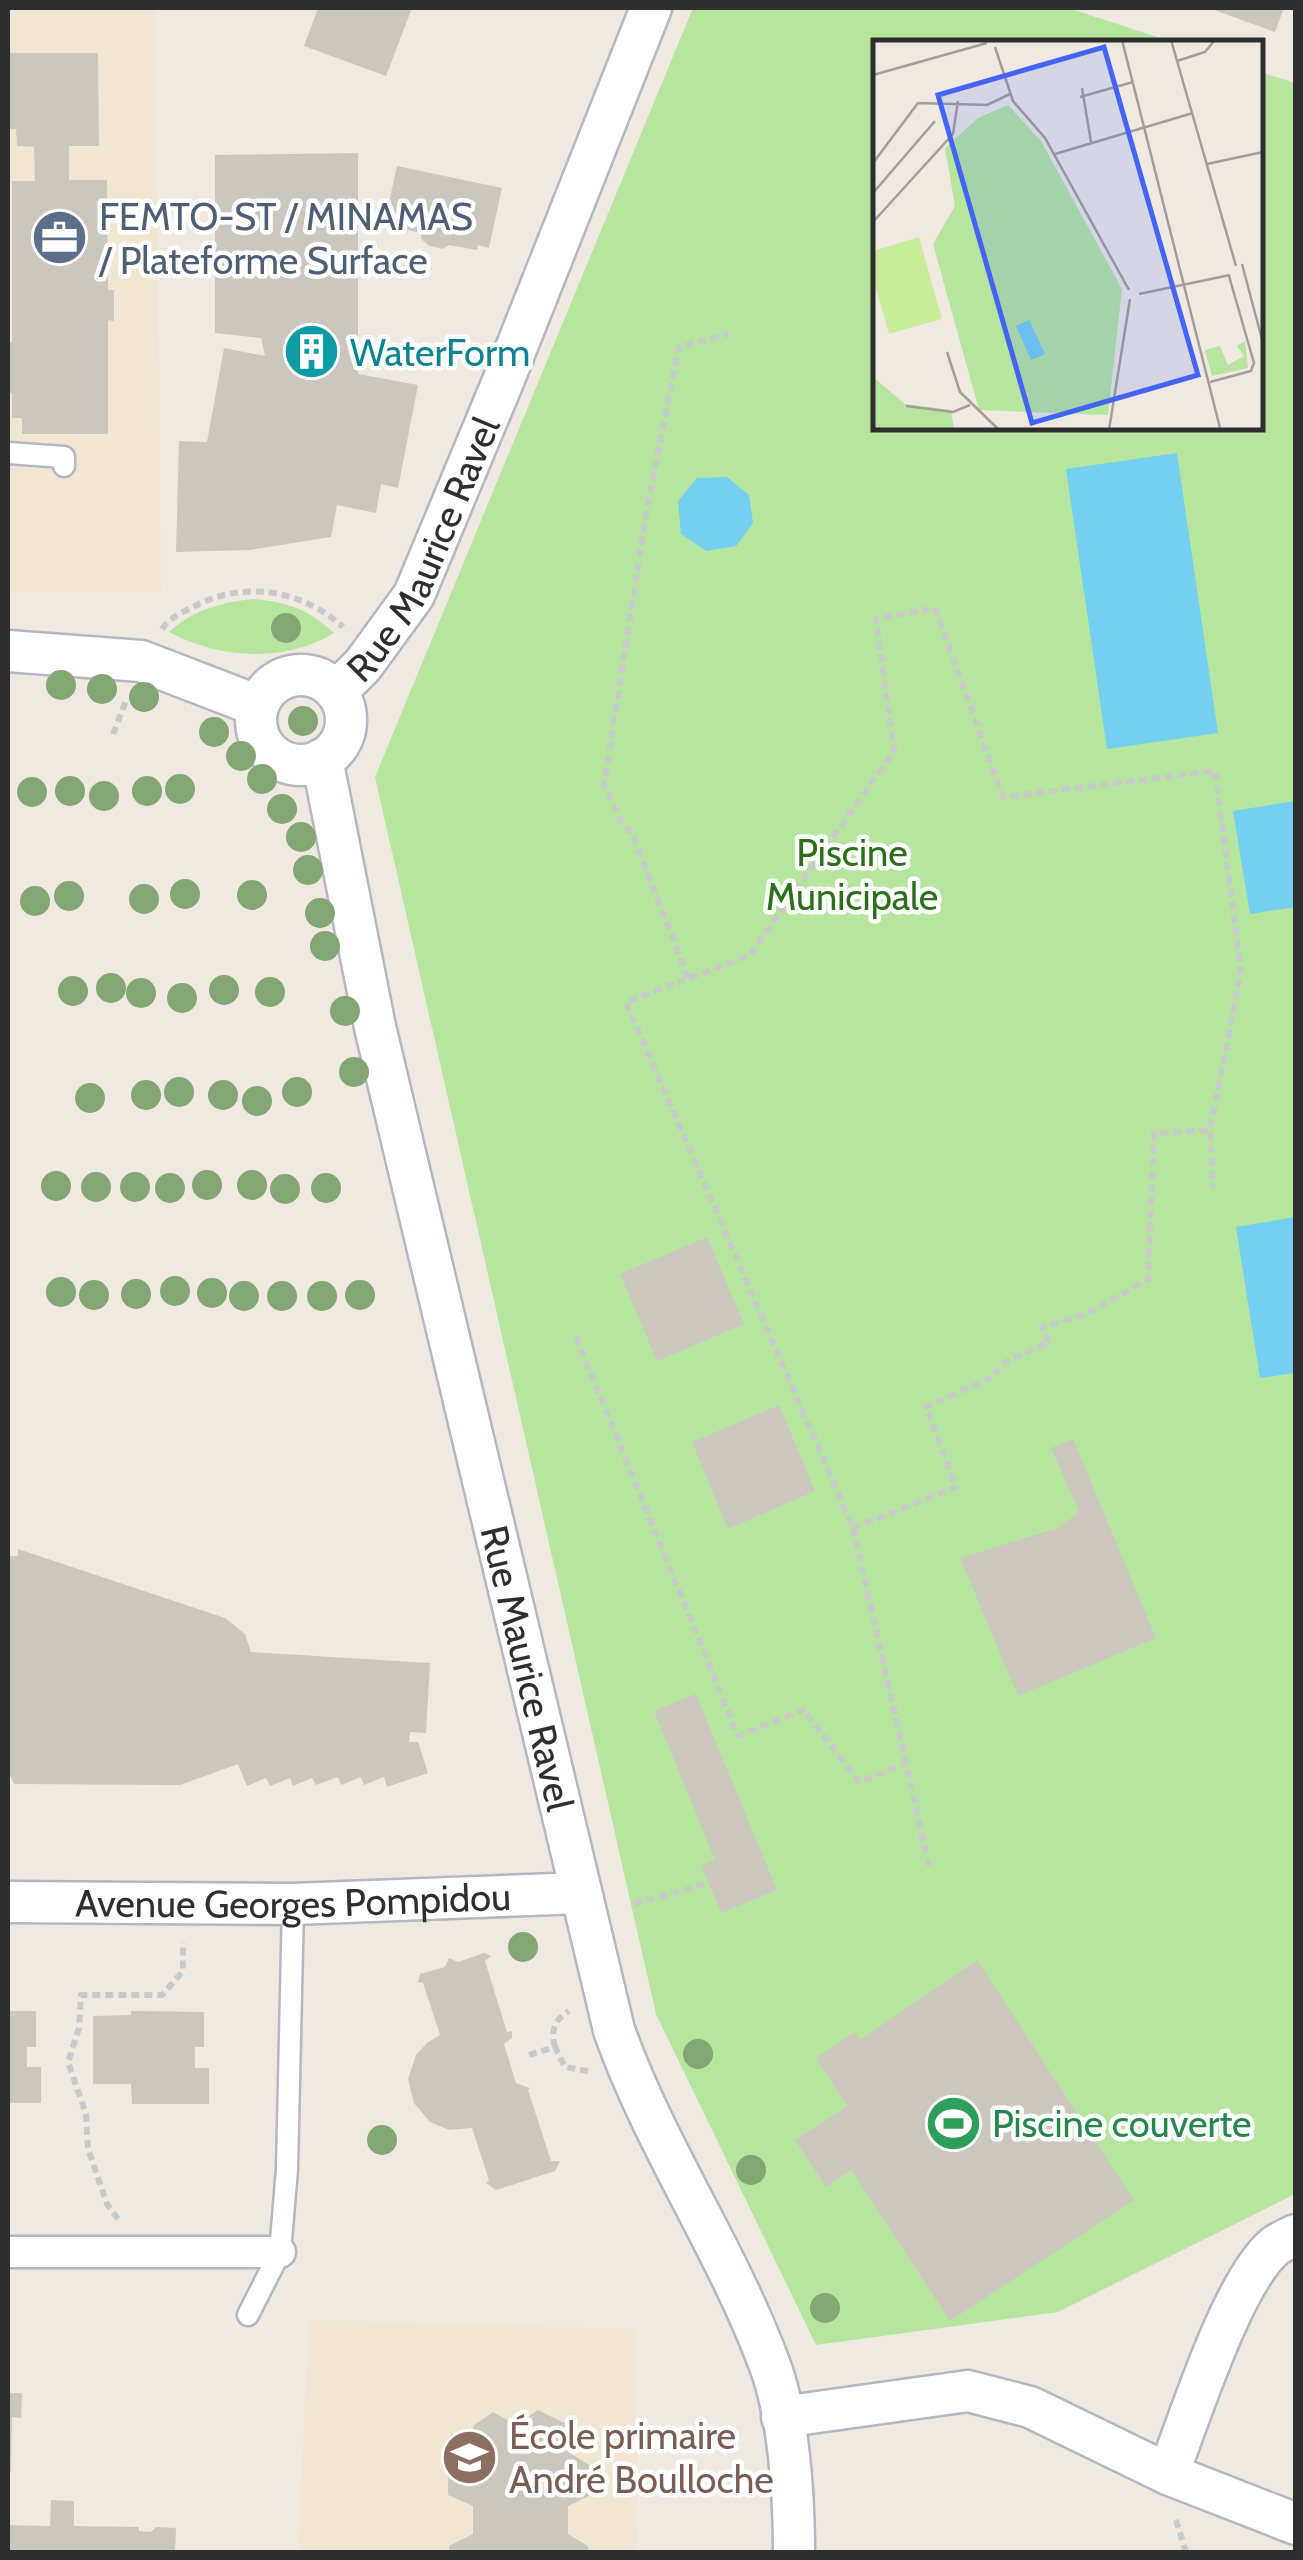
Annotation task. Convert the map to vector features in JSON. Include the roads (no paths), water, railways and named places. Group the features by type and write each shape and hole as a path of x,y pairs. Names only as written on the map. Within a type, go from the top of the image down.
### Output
{"street":[{"name":"Rue Maurice Ravel","path":"336,692 372,653 414,595 651,8"},
{"path":"8,651 140,661 258,706"},
{"path":"286,677 314,677 336,692 346,721 335,750 308,765 292,764 266,750 256,721 258,706 274,684 286,677"},
{"name":"Rue Maurice Ravel","path":"322,760 375,1027 614,2030 635,2088 770,2365 782,2418 794,2515 794,2552"},
{"name":"Avenue Georges Pompidou","path":"8,1902 293,1904 581,1893"},
{"path":"1168,2474 1234,2304 1258,2266 1276,2246 1296,2235"},
{"path":"8,2252 280,2252"},
{"path":"782,2418 968,2391 1030,2406 1168,2474 1296,2524"}],"lane":[{"path":"8,453 64,457 64,466"},
{"path":"248,2315 280,2252 287,2169 293,1904"}],"water":[{"path":"1177,453 1218,733 1107,749 1066,469"},
{"path":"727,477 749,495 753,523 736,546 706,551 681,534 678,501 697,478"},
{"path":"1295,801 1295,907 1250,914 1233,811"},
{"path":"1295,1217 1295,1373 1260,1378 1236,1227"}],"place":[{"name":"FEMTO-ST / MINAMAS / Plateforme Surface","path":"60,238"},
{"name":"WaterForm","path":"311,352"},
{"name":"Piscine couverte","path":"953,2123"},
{"name":"École primaire André Boulloche","path":"470,2457"}],"park label":[{"name":"Piscine Municipale","path":"852,874"}]}
